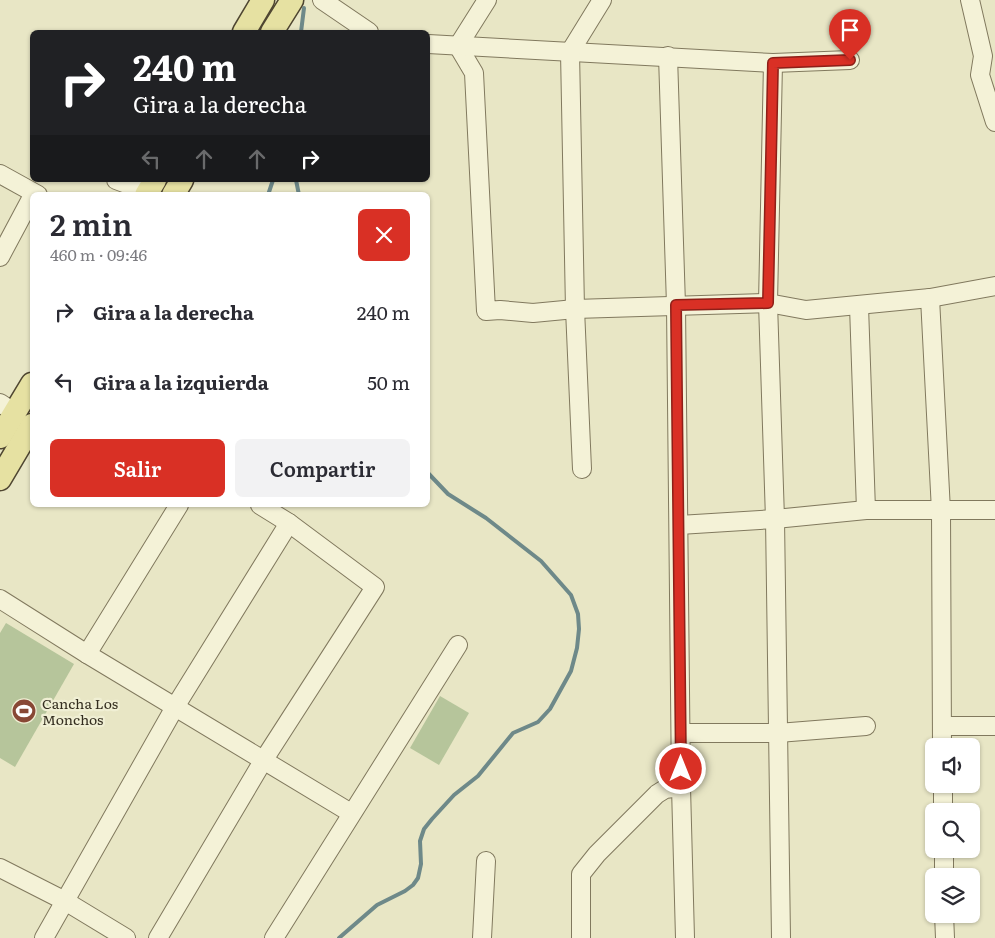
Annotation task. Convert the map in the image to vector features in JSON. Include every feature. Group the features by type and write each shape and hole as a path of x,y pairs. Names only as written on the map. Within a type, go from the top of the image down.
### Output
{"main road":[{"path":"245,30 263,0"},
{"path":"273,30 292,0"},
{"path":"0,437 16,414 30,388"},
{"path":"0,479 16,414"}],"street":[{"path":"322,0 366,30"},
{"path":"458,46 487,0"},
{"path":"582,468 575,309 570,52 602,0"},
{"path":"970,0 988,72 995,122"},
{"path":"430,44 773,63 850,60"},
{"path":"458,46 474,73 486,311 500,310 533,313 575,309 768,303 806,310 930,298 995,286"},
{"path":"668,56 676,305 680,787 685,938"},
{"path":"773,63 768,303 775,519 781,938"},
{"path":"0,174 36,192"},
{"path":"124,182 150,189"},
{"path":"0,257 30,203"},
{"path":"930,298 941,511 942,738"},
{"path":"859,306 866,510"},
{"path":"87,654 178,507"},
{"path":"158,938 263,761 375,587 263,507"},
{"path":"678,525 775,519 866,510 995,510"},
{"path":"44,938 176,707 288,524"},
{"path":"0,599 87,654 352,813"},
{"path":"274,938 458,645"},
{"path":"681,733 778,733 866,726"},
{"path":"942,726 995,726"},
{"path":"581,938 581,874 597,854 657,794 665,789 680,787"},
{"path":"482,938 486,861"},
{"path":"0,868 66,901 126,938"},
{"path":"944,923 944,938 949,938"}],"green space":[{"name":"Cancha Los Monchos","path":"6,623 74,664 15,767 0,758 0,633"},
{"path":"440,696 469,713 439,765 410,748"}],"waterway":[{"path":"301,30 304,8"},
{"path":"269,192 272,182"},
{"path":"296,182 298,192"},
{"path":"339,938 377,905 413,885 418,878 421,864 420,841 424,829 454,795 478,776 513,733 538,722 550,709 571,671 577,648 578,614 571,595 541,561 486,518 448,494 430,475"}],"place":[{"name":"Cancha Los Monchos","path":"24,711"}],"route":[{"path":"681,769 676,305 768,303 773,63 850,60"}]}
